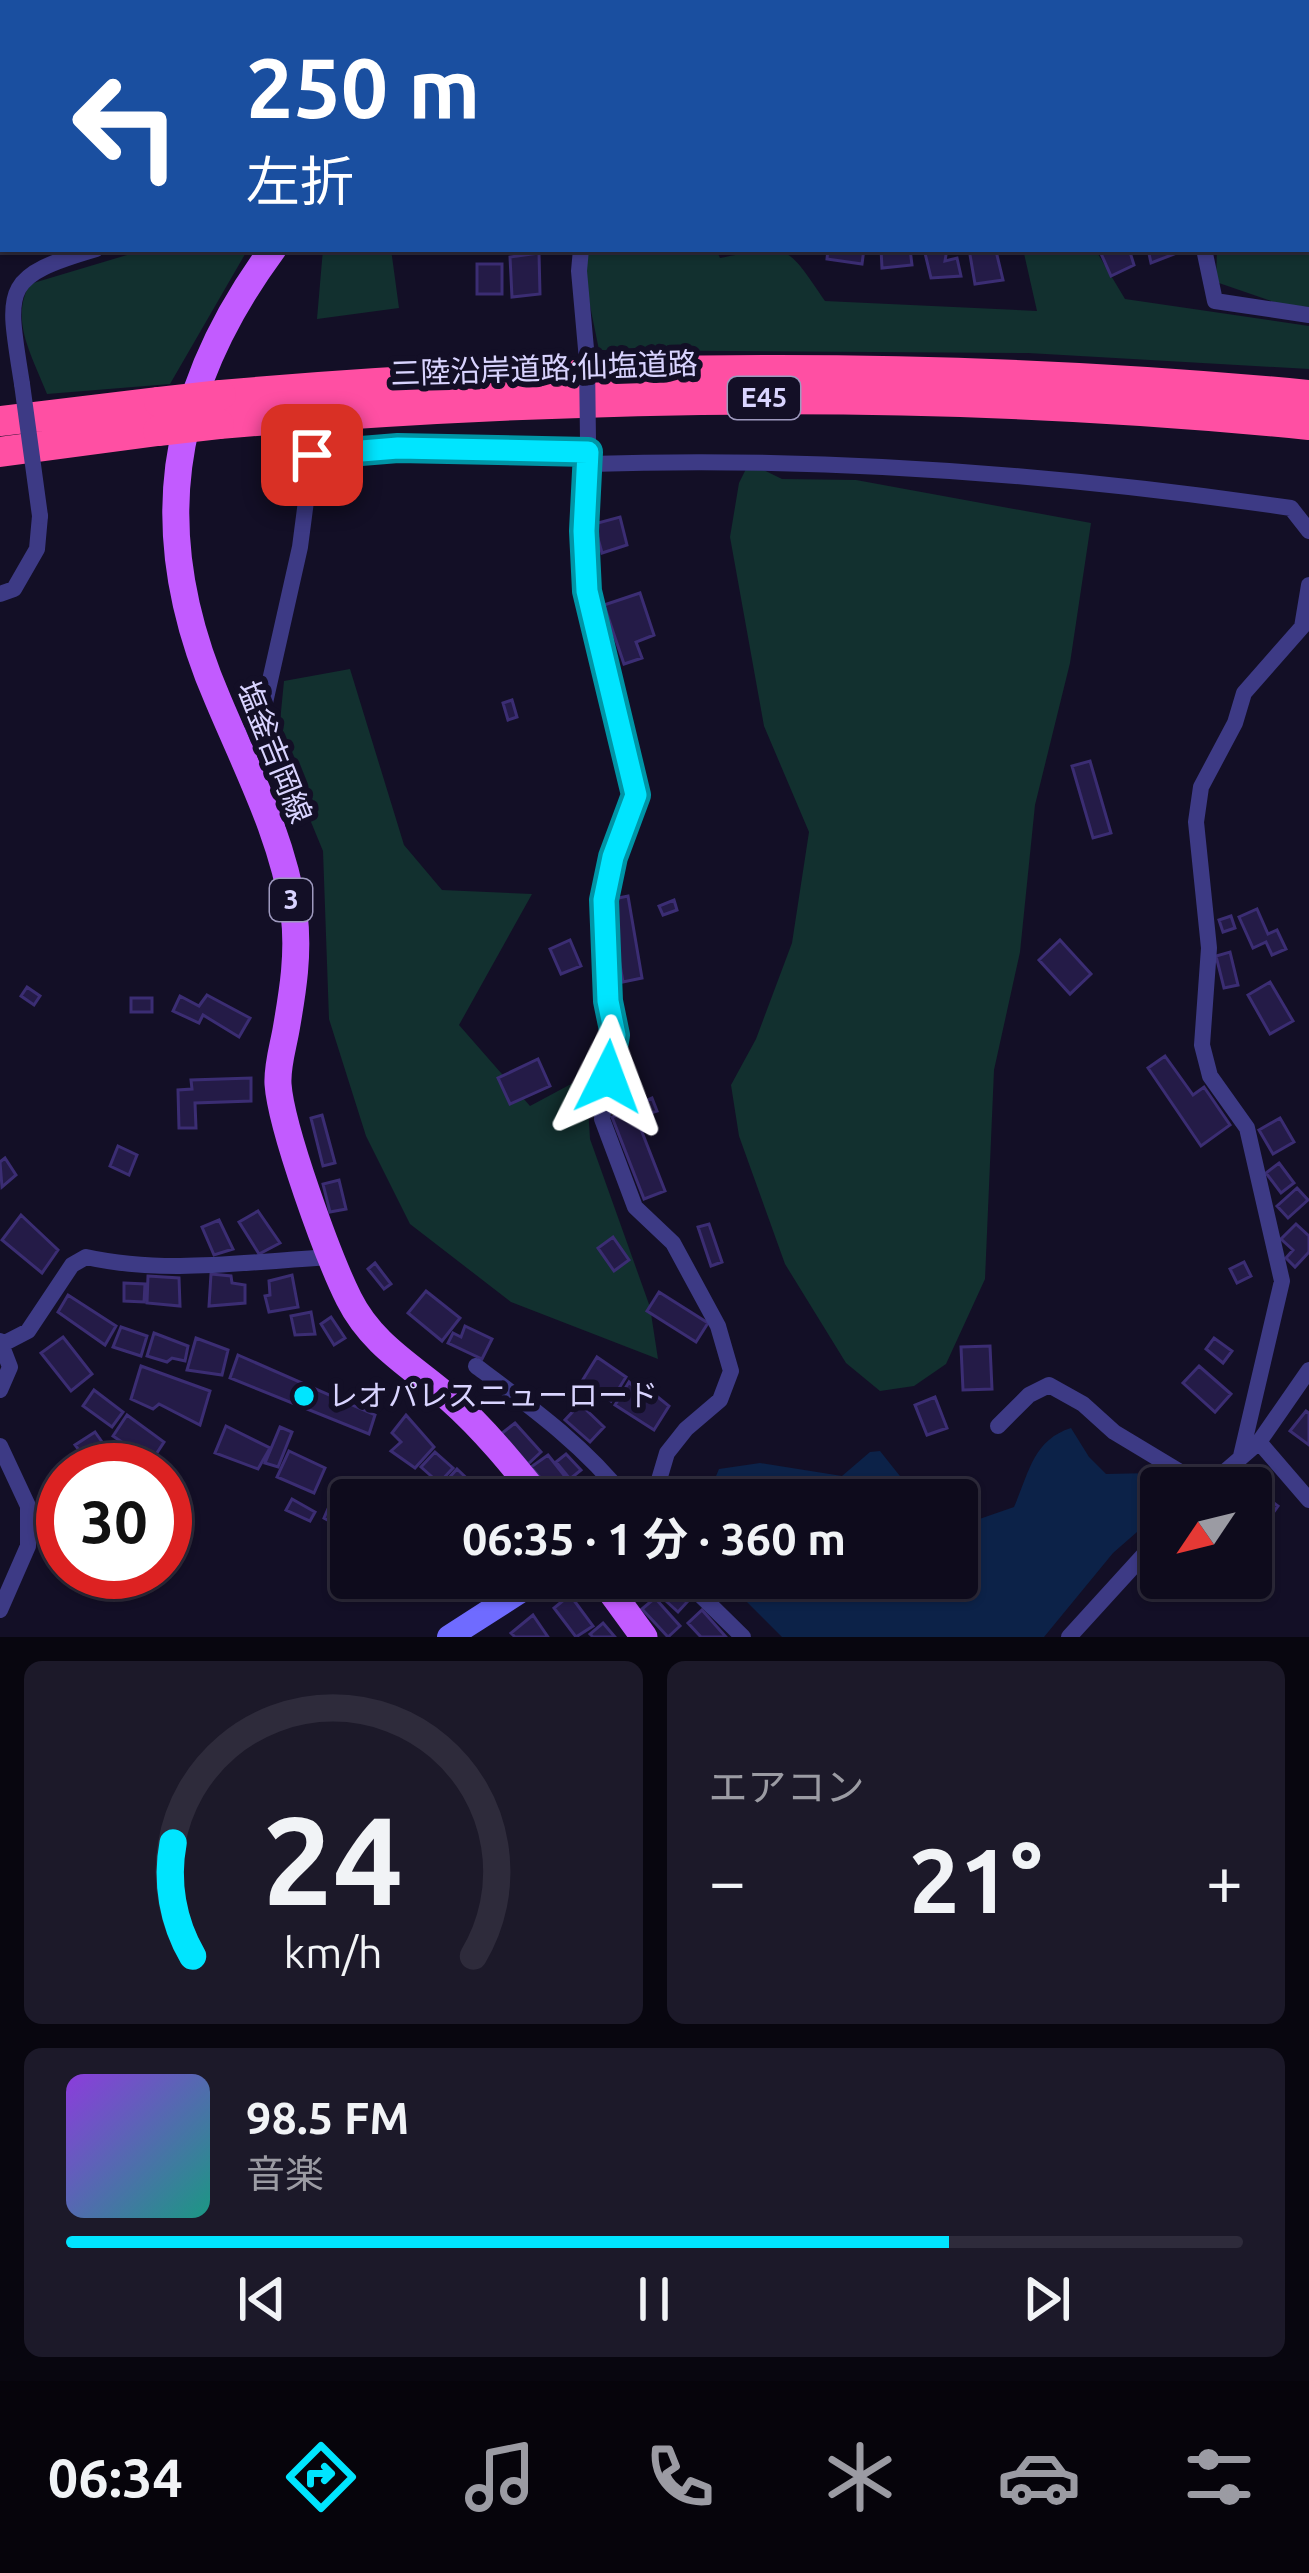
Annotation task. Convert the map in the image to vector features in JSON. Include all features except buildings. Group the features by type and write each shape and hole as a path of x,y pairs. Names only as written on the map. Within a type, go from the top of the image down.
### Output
{"highway":[{"path":"974,387 1309,377"},
{"name":"三陸沿岸道路;仙塩道路","path":"0,421 159,417 220,410 776,397 1119,379 1309,395"},
{"path":"974,387 1309,446"},
{"name":"三陸沿岸道路;仙塩道路","path":"974,387 1309,425"},
{"name":"三陸沿岸道路;仙塩道路","path":"0,452 159,417"}],"main road":[{"name":"塩釜吉岡線","path":"271,252 245,286 207,354 187,418 177,475 180,574 191,634 286,871 294,914 297,961 278,1082 285,1118 346,1294 363,1326 380,1346 452,1402 522,1479"},
{"path":"616,1599 644,1637"}],"street":[{"path":"0,594 14,590 38,549 40,516 9,313 18,282 44,263 85,252"},
{"path":"581,252 587,360 587,591 636,795 613,857 604,900 608,1001 615,1035 602,1119 635,1207 673,1243 718,1325 731,1371 720,1400 667,1453 659,1479"},
{"path":"1205,252 1215,301 1309,315"},
{"path":"240,748 262,716 300,548 312,455 398,448 588,452 964,469 1291,508 1309,531"},
{"path":"1241,1456 1282,1281 1247,1128 1210,1076 1202,1045 1209,948 1196,822 1202,787 1235,723 1244,692 1302,627 1309,585"},
{"path":"0,1390 10,1367 2,1342 28,1331 72,1265 86,1257 115,1264 184,1265 333,1257"},
{"path":"476,1366 573,1441 611,1479"},
{"path":"1229,1467 1259,1442 1309,1370"},
{"path":"998,1426 1029,1394 1049,1385 1172,1467"},
{"path":"1259,1442 1309,1500"},
{"path":"0,1446 28,1506 28,1546 0,1610"},
{"path":"1069,1637 1140,1559"},
{"path":"449,1637 508,1599"},
{"path":"704,1599 742,1637"}],"green space":[{"path":"137,252 246,252 170,384 47,394 22,325 30,284"},
{"path":"323,252 391,252 399,308 317,319"},
{"path":"588,252 717,252 720,258 784,252 825,301 1037,311 1024,252 1097,252 1125,299 1309,326 1309,369 1028,353 599,350 584,276"},
{"path":"1217,252 1309,252 1309,307 1280,304 1216,282"},
{"path":"749,463 782,479 856,480 1091,523 1070,663 1035,805 1020,952 994,1070 985,1279 946,1364 914,1386 880,1391 846,1363 785,1264 739,1136 731,1085 756,1039 792,943 809,832 764,726 730,537 739,483"},
{"path":"350,669 404,845 442,890 532,894 459,1025 530,1106 586,1076 590,1139 650,1307 658,1359 511,1302 410,1224 366,1136 329,1019 323,851 278,742 284,681"}],"water":[{"path":"1071,1428 1106,1474 1140,1473 1140,1529 1113,1553 1044,1637 782,1637 744,1599 978,1599 978,1519 1014,1507 1040,1449"},
{"path":"880,1451 902,1479 715,1479 719,1469 760,1463 842,1476 870,1452"}],"place":[{"name":"レオパレスニューロード","path":"304,1396"}],"route":[{"path":"312,455 398,448 588,452 587,591 636,795 613,857 604,900 608,1001 615,1035 608,1077"}]}
